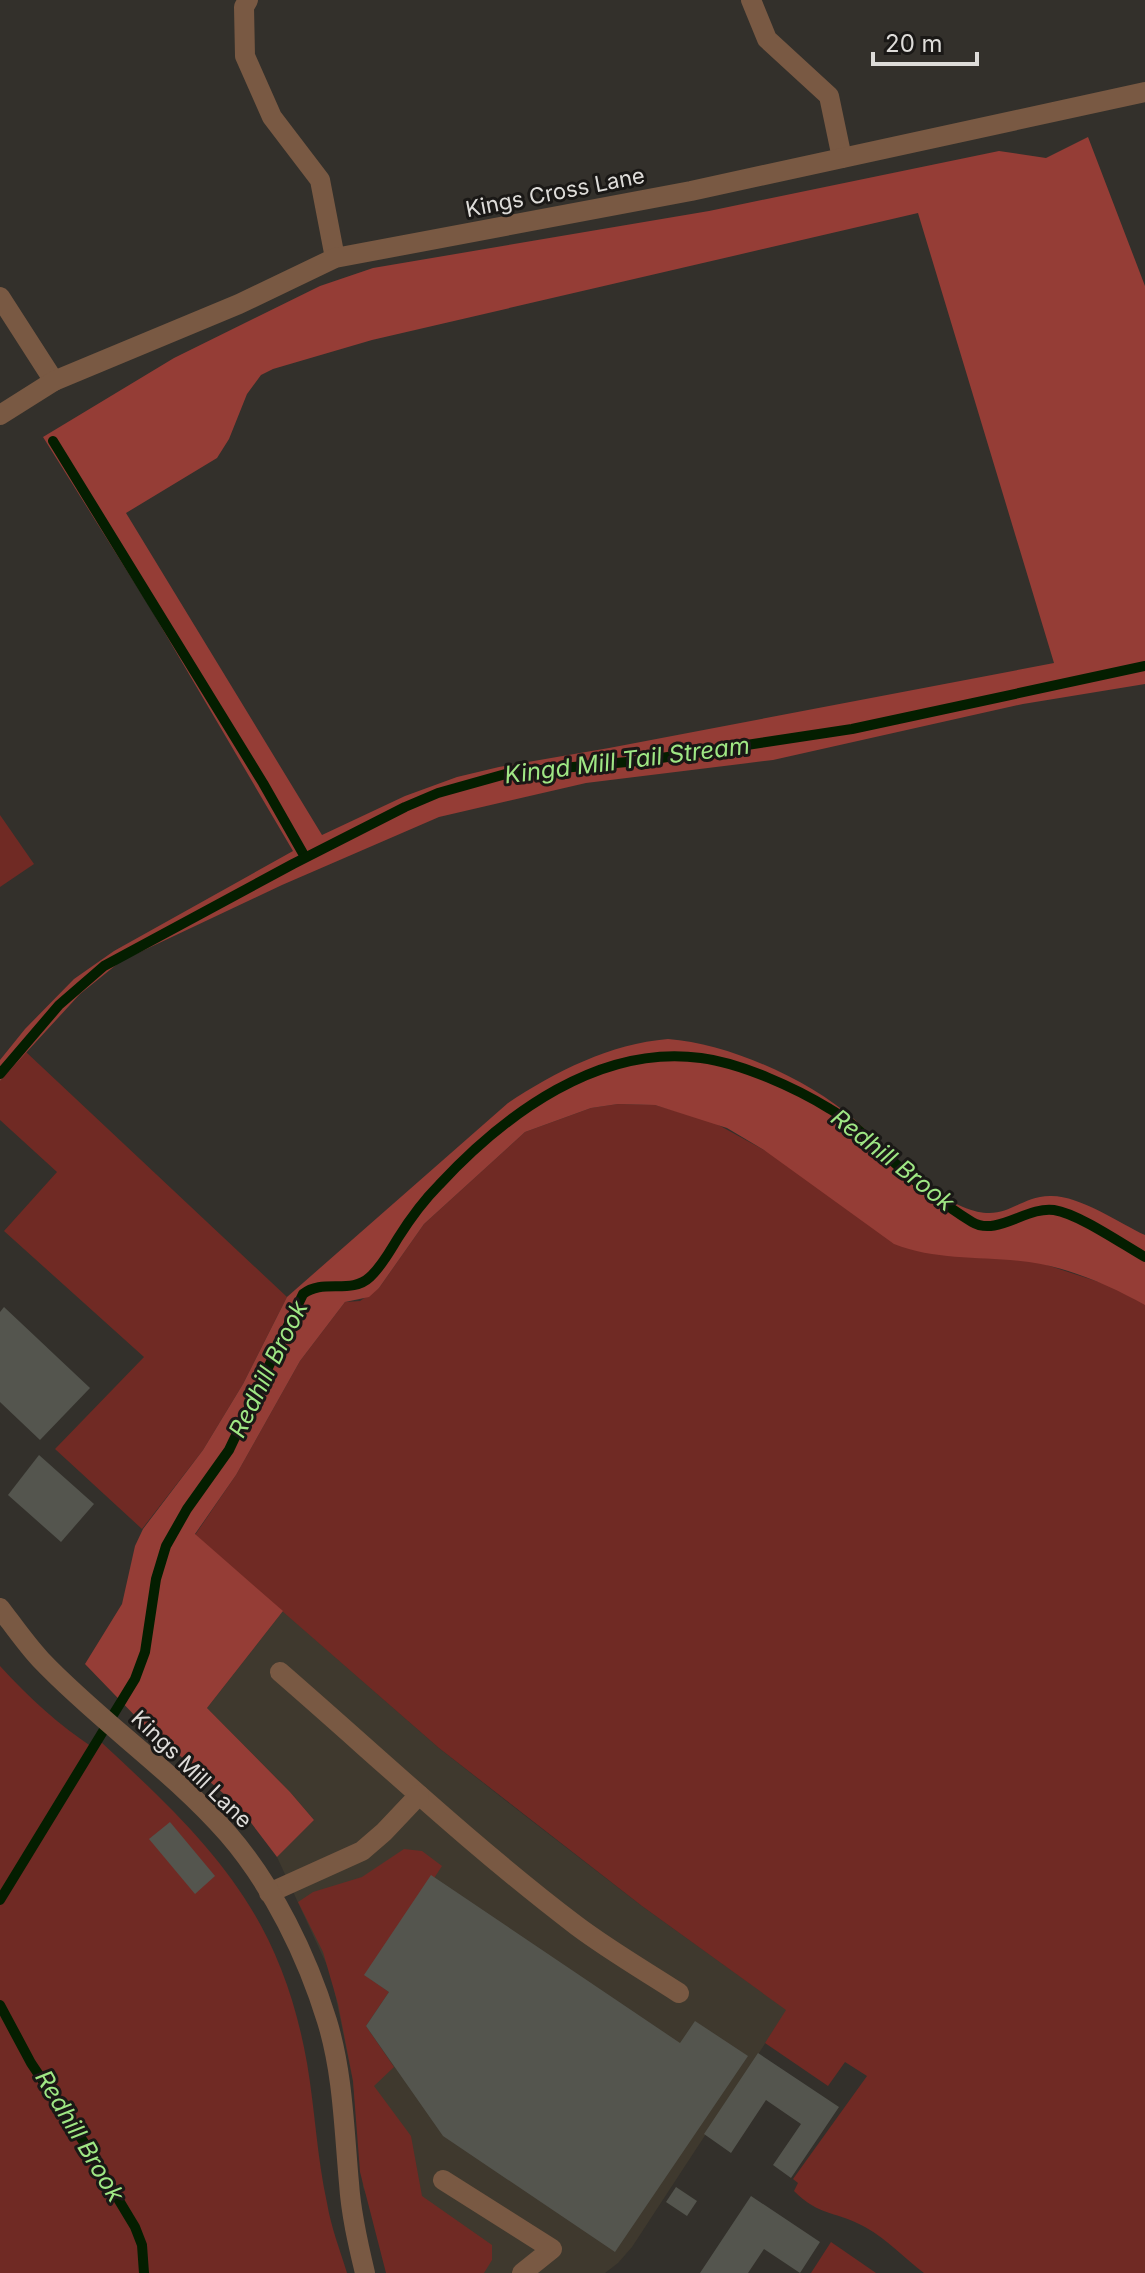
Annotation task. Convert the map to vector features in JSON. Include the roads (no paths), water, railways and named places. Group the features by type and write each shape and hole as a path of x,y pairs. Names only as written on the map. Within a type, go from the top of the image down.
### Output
{"street":[{"path":"248,0 244,7 245,56 272,117 320,180 335,258"},
{"path":"751,0 767,39 829,96 842,158"},
{"name":"Kings Cross Lane","path":"0,415 54,381 239,304 335,258 691,191 1145,92"},
{"path":"0,297 54,381"},
{"name":"Kings Mill Lane","path":"0,1608 40,1659 227,1833 269,1893 301,1955 328,2022 341,2090 351,2205 365,2273"},
{"path":"280,1672 419,1795 578,1927 679,1993"},
{"path":"269,1893 362,1851 419,1795"},
{"path":"443,2180 552,2249 522,2273"}],"waterway":[{"path":"53,441 263,783 305,857"},
{"name":"Kingd Mill Tail Stream","path":"0,1074 59,1005 104,966 293,864 438,793 509,773 648,760 852,729 1145,666"},
{"name":"Redhill Brook","path":"0,1900 135,1679 145,1652 156,1579 166,1546 187,1509 229,1450 303,1294 319,1287 354,1285 370,1277 433,1191 493,1133 556,1090 591,1073 626,1062 663,1057 701,1058 733,1065 785,1085 838,1114 928,1191 972,1222 992,1226 1033,1212 1054,1210 1088,1223 1145,1257"},
{"name":"Redhill Brook","path":"0,2005 31,2063 135,2227 142,2245 144,2273"}]}
